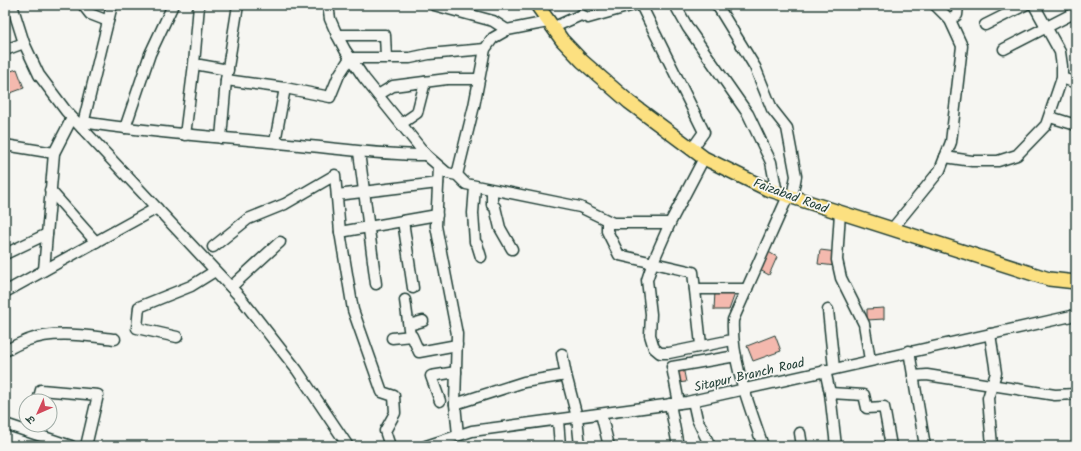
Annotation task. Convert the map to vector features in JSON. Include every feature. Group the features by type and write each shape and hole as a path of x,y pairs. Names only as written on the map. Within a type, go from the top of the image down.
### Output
{"main road":[{"name":"Faizabad Road","path":"537,5 550,25 582,61 629,102 704,158 785,195 1049,279 1076,282"}],"street":[{"path":"12,5 24,43 39,75 72,118 82,125 231,287 297,370 348,446"},
{"path":"83,5 90,14 108,21"},
{"path":"82,125 112,5"},
{"path":"125,128 150,54 173,5"},
{"path":"184,135 194,64 199,5"},
{"path":"221,138 226,80 238,5"},
{"path":"328,5 330,19 350,58 426,155 446,173 457,175 466,184 476,187 580,207 613,223 670,223"},
{"path":"457,175 485,49 493,38 507,30 550,25 581,15 588,18 634,5"},
{"path":"641,5 704,132 692,149"},
{"path":"675,5 688,28 748,114 785,195"},
{"path":"717,5 755,67 772,109 787,128 796,176 785,195 733,320 732,340 744,389 763,446"},
{"path":"892,229 940,170 951,142 962,46 950,20 935,5"},
{"path":"950,20 957,15 958,5 954,5"},
{"path":"984,26 1024,5"},
{"path":"945,157 972,161 998,162 1018,155 1036,137 1050,117 1062,78 1060,52 1034,5"},
{"path":"438,6 493,21 507,30"},
{"path":"1004,49 1076,12"},
{"path":"337,35 385,35 386,57"},
{"path":"5,50 24,43"},
{"path":"350,58 410,58 429,54 485,49"},
{"path":"226,80 285,88 330,97 339,75 350,58"},
{"path":"200,65 228,70"},
{"path":"1062,78 1076,82"},
{"path":"378,95 393,86 447,79 479,79"},
{"path":"401,124 417,113 425,82"},
{"path":"275,142 285,88"},
{"path":"1050,117 1076,125"},
{"path":"44,270 54,153 72,118"},
{"path":"82,125 275,142 389,155 426,155"},
{"path":"5,145 54,153"},
{"path":"359,152 376,284"},
{"path":"704,158 670,223 647,280 651,314 649,329 654,348 660,353 669,353 701,345 732,340"},
{"path":"439,167 436,226 457,334 455,404 458,435"},
{"path":"213,247 248,219 285,204 335,175 340,232 353,310 382,392 394,396 395,413 385,430 390,446"},
{"path":"337,195 438,183"},
{"path":"476,187 473,213 475,242 478,244 481,257"},
{"path":"50,190 96,242"},
{"path":"492,190 492,205 495,207 500,228 512,249"},
{"path":"5,292 157,208"},
{"path":"840,212 837,260 841,278 864,324 870,360"},
{"path":"340,232 437,215"},
{"path":"403,221 413,288"},
{"path":"607,221 607,231 619,255 693,272 701,345"},
{"path":"5,254 47,234"},
{"path":"231,287 280,242"},
{"path":"177,337 137,328 139,307 191,286 215,271"},
{"path":"695,289 747,289"},
{"path":"405,300 410,336 412,336 418,352 457,345"},
{"path":"828,310 830,393 836,446"},
{"name":"Sitapur Branch Road","path":"426,446 472,431 693,401 909,351 1076,315"},
{"path":"408,325 423,322"},
{"path":"5,351 29,340 50,336 71,334 115,340"},
{"path":"990,334 996,373 988,398 992,446"},
{"path":"392,338 410,336"},
{"path":"909,351 925,446"},
{"path":"562,354 577,417 580,446"},
{"path":"678,446 672,367 736,356"},
{"path":"440,402 431,376 456,372"},
{"path":"455,404 524,382 566,375"},
{"path":"913,376 927,375 1055,395 1076,394"},
{"path":"39,393 40,390 98,395 86,446"},
{"path":"830,393 864,395 867,408 884,407 891,446"},
{"path":"693,401 697,419 710,446"},
{"path":"601,414 609,446"},
{"path":"558,420 560,446"},
{"path":"5,424 18,426"},
{"path":"41,433 72,446"},
{"path":"800,433 802,446"}],"building":[{"path":"17,69 24,88 8,94 5,88 5,73"},
{"path":"820,250 837,252 836,266 818,264"},
{"path":"767,251 777,257 769,275 758,269"},
{"path":"715,291 736,291 729,310 714,310"},
{"path":"884,308 884,319 867,320 867,309"},
{"path":"775,335 781,351 753,361 747,346"},
{"path":"683,367 686,382 677,383 674,368"}]}
